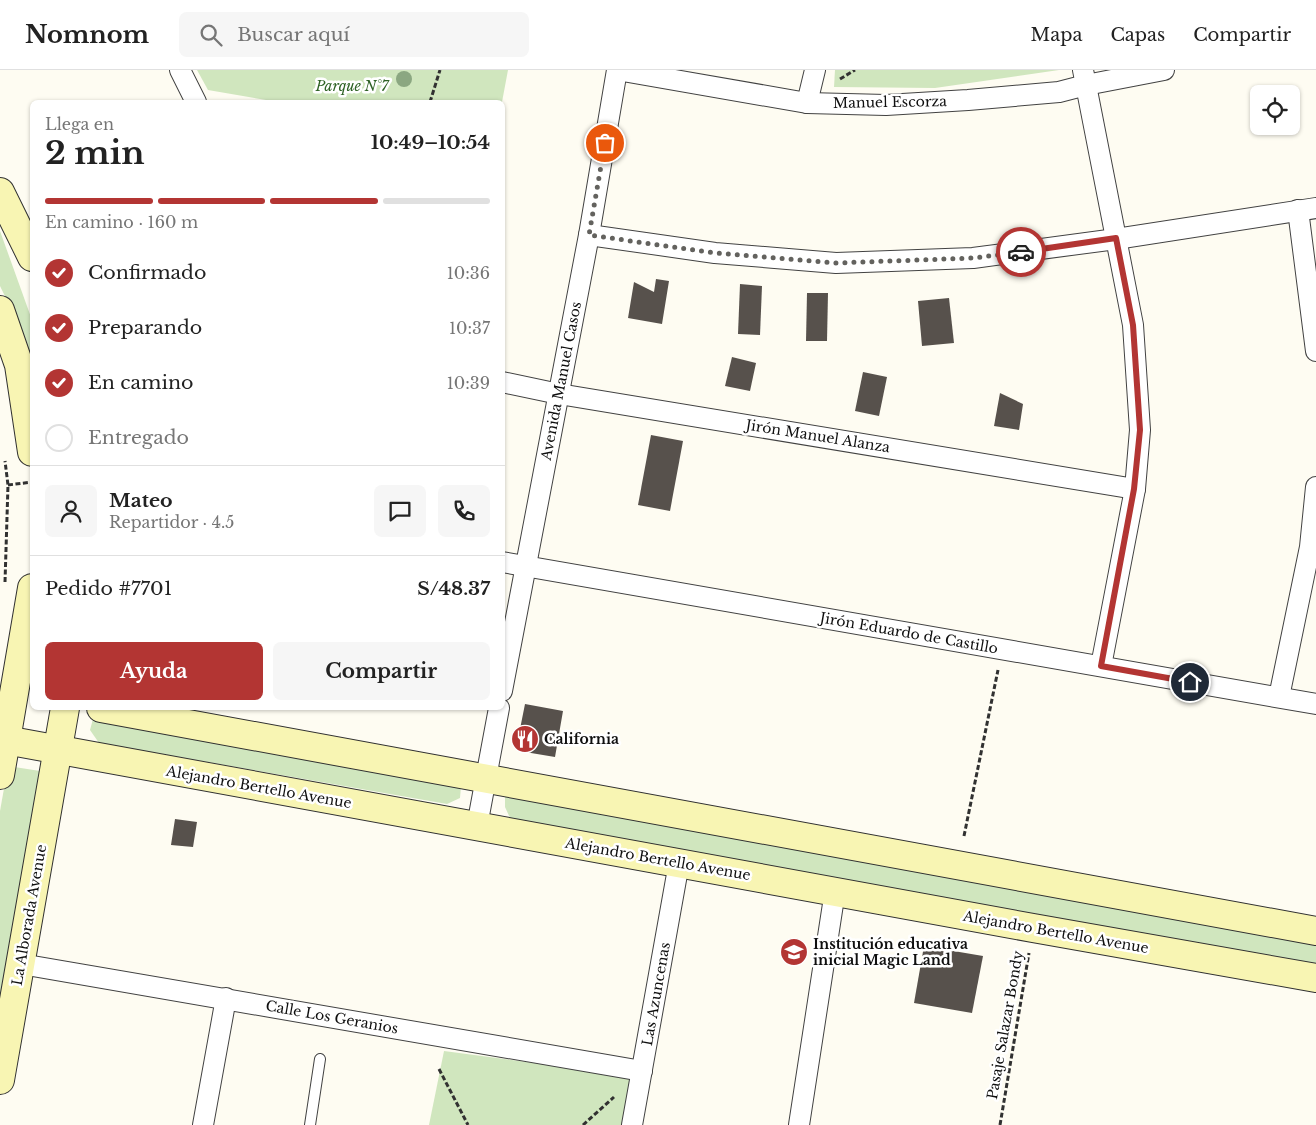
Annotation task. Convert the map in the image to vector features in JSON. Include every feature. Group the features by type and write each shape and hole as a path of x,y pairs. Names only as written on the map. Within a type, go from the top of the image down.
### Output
{"main road":[{"path":"0,192 30,253"},
{"path":"0,310 19,365 30,439"},
{"path":"0,775 3,740 16,692 30,601"},
{"name":"La Alborada Avenue","path":"0,1080 65,710"},
{"path":"112,710 1316,931"},
{"name":"Alejandro Bertello Avenue","path":"3,740 1316,978"}],"street":[{"path":"180,70 195,100"},
{"name":"Manuel Escorza","path":"617,70 807,102 886,105 1059,92 1084,77 1164,70"},
{"name":"Avenida Manuel Casos","path":"505,675 589,235 617,70"},
{"path":"807,102 815,70"},
{"path":"1084,77 1133,325 1140,430 1134,489 1101,666"},
{"path":"589,235 715,253 836,263 973,258 1307,209 1316,351"},
{"name":"Jirón Manuel Alanza","path":"505,383 559,394 1134,489"},
{"path":"1279,697 1310,547 1316,487"},
{"name":"Jirón Eduardo de Castillo","path":"505,563 1316,704"},
{"path":"476,826 500,710"},
{"name":"Las Azuncenas","path":"632,1125 679,863"},
{"path":"799,1125 835,891"},
{"name":"Calle Los Geranios","path":"21,964 642,1071"},
{"path":"203,1125 226,998"}],"lane":[{"path":"310,1125 320,1058"}],"path":[{"path":"431,100 440,70"},
{"path":"840,79 855,70"},
{"path":"4,590 8,484 5,457"},
{"path":"8,484 30,482"},
{"path":"964,836 998,669"},
{"name":"Pasaje Salazar Bondy","path":"1000,1125 1033,928"},
{"path":"440,1069 468,1125"}],"green space":[{"name":"Parque N°7","path":"197,70 508,70 502,100 266,100 208,90"},
{"path":"835,70 1059,70 935,88 834,87"},
{"path":"0,231 30,314 30,363 21,329 0,286"},
{"path":"99,718 461,786 460,798 447,804 99,743 90,730 93,719"},
{"path":"8,766 40,771 0,996 0,811"},
{"path":"505,793 1316,942 1316,973 510,818 505,807"},
{"path":"444,1051 632,1076 623,1125 429,1125"}],"building":[{"path":"656,279 669,281 662,324 628,318 634,282 654,292"},
{"path":"740,284 762,286 760,335 738,334"},
{"path":"807,293 828,293 827,341 806,341"},
{"path":"949,298 954,343 922,346 918,301"},
{"path":"732,357 756,363 750,391 725,386"},
{"path":"863,372 887,377 879,416 855,411"},
{"path":"1000,393 1023,404 1019,430 994,426"},
{"path":"651,435 683,441 670,511 638,505"},
{"path":"525,704 563,711 555,757 519,751 522,739 518,739"},
{"path":"175,819 197,822 193,847 171,845"},
{"path":"924,946 983,956 972,1013 914,1003"}],"way so far":[{"path":"605,143 589,235 715,253 836,263 973,258 1021,252"}],"place":[{"name":"California","path":"525,739"},
{"name":"Institución educativa inicial Magic Land","path":"794,952"}],"route":[{"path":"1021,252 1116,238 1133,325 1140,430 1134,489 1101,666 1190,682"}]}
